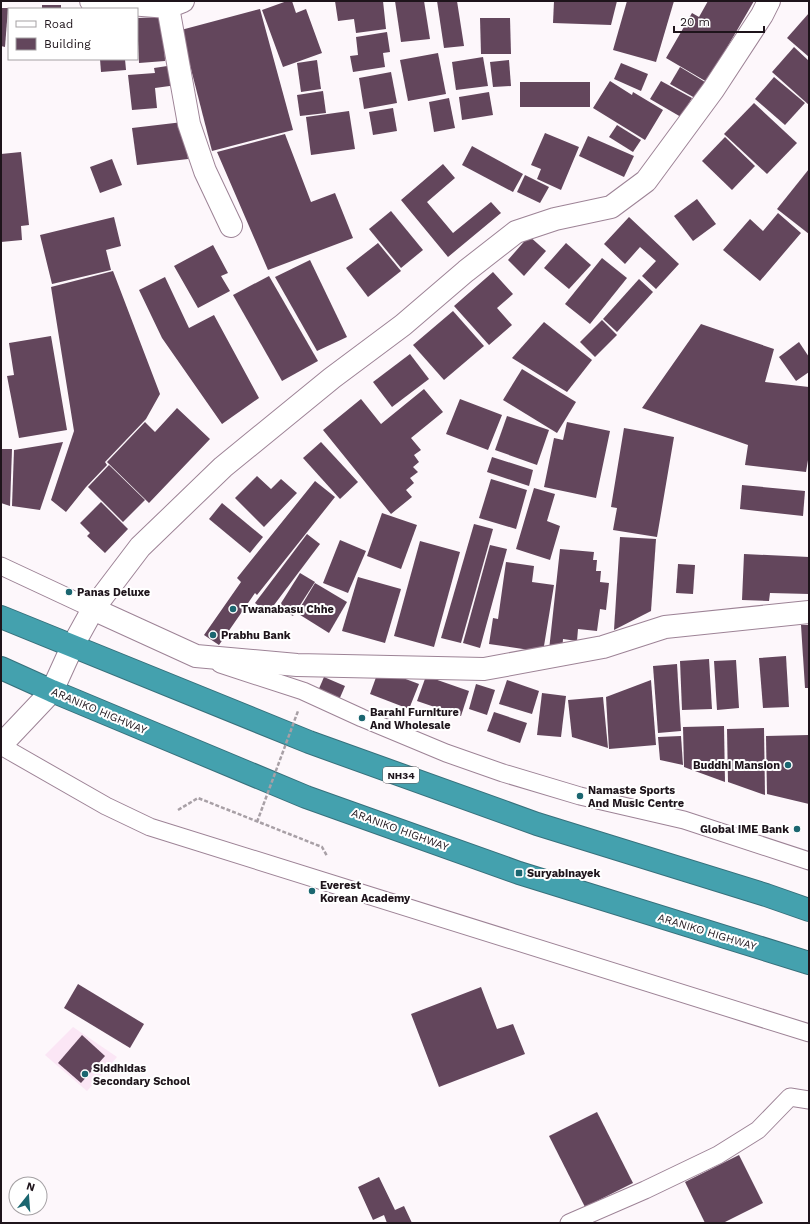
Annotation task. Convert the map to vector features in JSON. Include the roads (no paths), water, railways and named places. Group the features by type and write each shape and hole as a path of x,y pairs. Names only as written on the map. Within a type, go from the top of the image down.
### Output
{"highway":[{"name":"NH34","path":"1,618 309,742 537,824 766,895 809,910"},
{"name":"ARANIKO HIGHWAY","path":"1,668 52,691 306,797 504,868 809,964"}],"street":[{"path":"91,1 175,4 190,124 205,171 231,226"},
{"path":"1,746 52,691 72,646 93,609 140,547 223,467 332,378 403,325 472,266 516,232 555,219 611,207 646,181 713,90 762,15 769,1"},
{"path":"93,609 196,656 297,665 484,669 602,647 665,628 809,612"}],"lane":[{"path":"1,566 93,609"},
{"path":"196,656 303,691 362,718 446,753 503,773 580,796 684,820 809,861"},
{"path":"1,746 106,806 150,827 809,1033"},
{"path":"569,1223 645,1190 718,1155 758,1130 790,1097 809,1100"}],"place":[{"name":"Panas Deluxe","path":"69,592"},
{"name":"Twanabasu Chhe","path":"233,609"},
{"name":"Prabhu Bank","path":"213,635"},
{"name":"Barahi Furniture And Wholesale","path":"362,718"},
{"name":"Buddhi Mansion","path":"788,765"},
{"name":"Namaste Sports And Music Centre","path":"580,796"},
{"name":"Global IME Bank","path":"797,829"},
{"name":"Suryabinayek","path":"519,873"},
{"name":"Everest Korean Academy","path":"312,891"},
{"name":"Siddhidas Secondary School","path":"85,1074"}]}
